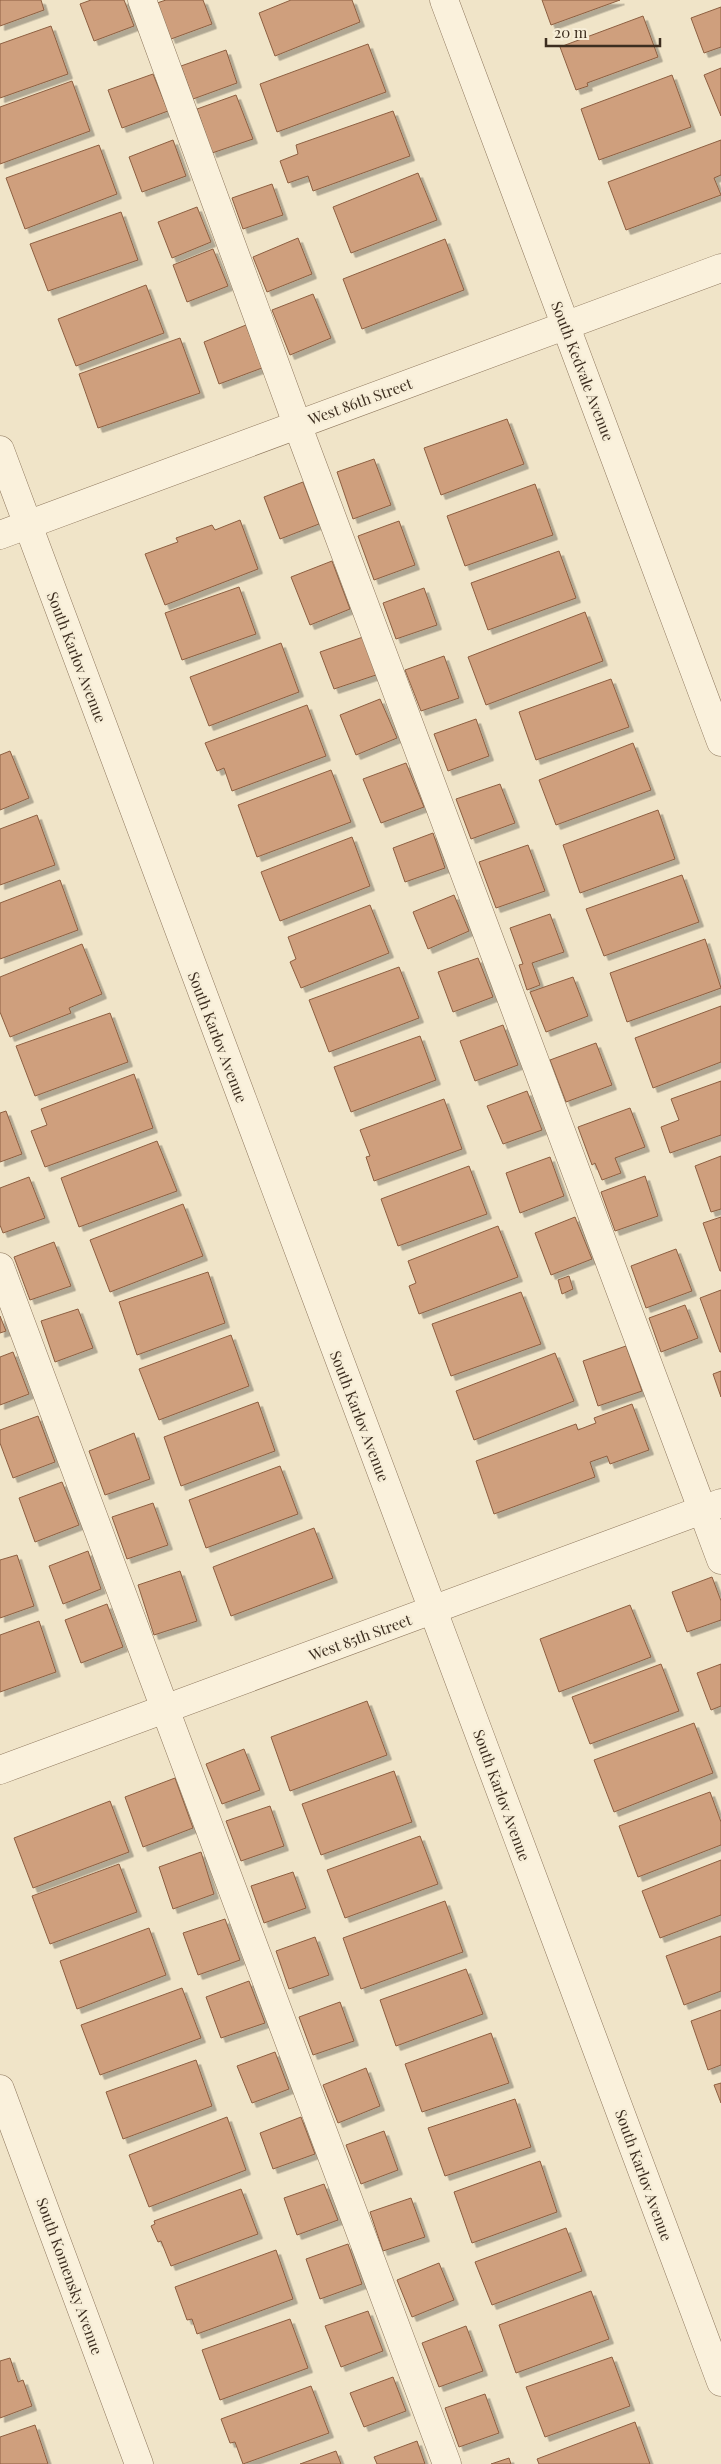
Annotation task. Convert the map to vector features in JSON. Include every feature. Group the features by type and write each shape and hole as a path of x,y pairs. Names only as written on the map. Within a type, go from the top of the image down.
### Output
{"street":[{"path":"142,0 297,424 712,1507 721,1560"},
{"name":"South Kedvale Avenue","path":"444,0 721,742"},
{"name":"West 86th Street","path":"0,535 721,268"},
{"name":"South Karlov Avenue","path":"0,450 721,2382"},
{"path":"0,1267 447,2464"},
{"name":"West 85th Street","path":"0,1770 712,1507"},
{"name":"South Komensky Avenue","path":"0,2089 139,2464"}],"building":[{"path":"0,0 41,0 44,10 0,26"},
{"path":"91,0 124,0 134,26 94,41 80,4"},
{"path":"166,0 203,0 212,24 171,39 157,3"},
{"path":"291,0 352,0 360,22 275,56 259,13"},
{"path":"542,0 620,0 551,25"},
{"path":"721,7 721,47 704,53 691,18"},
{"path":"643,16 658,57 587,83 588,86 576,90 560,47"},
{"path":"51,26 68,74 0,98 0,44"},
{"path":"368,44 386,92 277,132 260,84"},
{"path":"226,50 237,83 193,99 181,66"},
{"path":"721,68 721,116 704,75"},
{"path":"153,74 168,111 122,128 108,90"},
{"path":"672,75 691,127 599,160 581,109"},
{"path":"72,81 90,131 0,164 0,107"},
{"path":"236,95 253,139 212,153 197,109"},
{"path":"393,111 410,156 313,191 308,176 288,183 280,161 298,154 296,145"},
{"path":"173,140 186,176 142,192 129,157"},
{"path":"721,140 721,175 714,178 721,195 626,230 608,182"},
{"path":"99,145 117,194 25,229 6,178"},
{"path":"418,173 437,220 351,253 333,207"},
{"path":"272,184 283,215 243,229 232,198"},
{"path":"197,207 211,242 172,258 158,222"},
{"path":"121,212 138,260 48,291 30,244"},
{"path":"298,238 312,274 267,292 253,257"},
{"path":"445,239 464,290 362,329 343,279"},
{"path":"213,249 228,286 187,302 173,265"},
{"path":"146,285 164,333 76,366 58,319"},
{"path":"313,294 331,338 290,355 272,310"},
{"path":"246,325 262,368 219,384 204,342"},
{"path":"180,338 200,393 98,428 79,374"},
{"path":"507,419 524,464 441,495 424,448"},
{"path":"374,459 391,505 353,519 337,472"},
{"path":"303,482 319,524 280,539 264,497"},
{"path":"535,484 553,535 465,566 447,516"},
{"path":"240,520 258,569 165,605 145,554 178,542 176,538 212,525 215,530"},
{"path":"399,521 415,565 374,580 358,536"},
{"path":"559,551 576,598 488,630 471,583"},
{"path":"332,561 350,609 310,625 291,577"},
{"path":"239,587 256,634 182,660 165,613"},
{"path":"424,588 437,625 396,639 383,603"},
{"path":"585,612 603,661 486,705 468,657"},
{"path":"363,637 376,675 334,689 320,652"},
{"path":"281,643 299,692 209,726 190,677"},
{"path":"444,656 459,698 421,711 405,670"},
{"path":"611,679 629,727 536,760 519,712"},
{"path":"380,699 397,738 356,755 340,715"},
{"path":"307,705 326,756 232,791 224,768 217,771 205,743"},
{"path":"476,719 489,756 448,771 434,734"},
{"path":"633,743 651,790 556,825 539,780"},
{"path":"10,751 29,798 0,810 0,755"},
{"path":"406,763 424,807 381,823 363,779"},
{"path":"331,770 351,822 257,857 238,805"},
{"path":"500,784 515,823 471,839 456,799"},
{"path":"658,810 675,859 580,893 563,845"},
{"path":"37,815 55,865 0,885 0,829"},
{"path":"433,833 445,868 405,882 393,848"},
{"path":"352,837 370,886 280,921 261,872"},
{"path":"528,845 545,891 496,908 479,862"},
{"path":"682,875 699,922 604,956 586,909"},
{"path":"60,880 78,930 0,959 0,903"},
{"path":"454,895 469,931 428,949 413,912"},
{"path":"370,905 389,953 301,988 290,962 296,959 288,937"},
{"path":"550,914 564,952 532,963 540,985 527,990 519,965 523,964 510,928"},
{"path":"705,939 721,988 627,1022 610,973"},
{"path":"82,944 102,994 69,1008 71,1013 10,1037 0,1012 0,977"},
{"path":"478,958 493,997 453,1012 438,972"},
{"path":"399,967 419,1018 329,1052 309,1000"},
{"path":"573,977 588,1016 546,1032 530,992"},
{"path":"721,1006 721,1062 653,1088 635,1038"},
{"path":"110,1013 128,1062 35,1096 16,1046"},
{"path":"503,1025 518,1065 475,1081 460,1041"},
{"path":"420,1036 436,1080 351,1112 334,1067"},
{"path":"596,1043 612,1085 566,1102 550,1060"},
{"path":"134,1074 153,1128 45,1167 31,1131 47,1125 41,1109"},
{"path":"721,1081 721,1135 670,1153 661,1127 679,1120 671,1099"},
{"path":"527,1091 542,1130 503,1144 487,1106"},
{"path":"444,1099 462,1149 374,1181 366,1157 370,1156 360,1130"},
{"path":"630,1108 645,1147 615,1158 621,1173 602,1180 595,1163 592,1165 578,1127"},
{"path":"6,1111 22,1154 0,1162 0,1113"},
{"path":"157,1141 177,1191 79,1227 61,1178"},
{"path":"721,1156 721,1209 711,1212 695,1166"},
{"path":"550,1157 564,1196 520,1213 506,1173"},
{"path":"469,1166 487,1214 398,1246 381,1199"},
{"path":"645,1176 658,1216 615,1231 601,1192"},
{"path":"29,1177 45,1218 3,1233 0,1225 0,1188"},
{"path":"183,1204 203,1256 110,1292 90,1240"},
{"path":"575,1217 592,1259 551,1275 535,1233"},
{"path":"721,1217 721,1271 720,1271 703,1223"},
{"path":"498,1226 518,1277 419,1314 409,1286 416,1283 408,1261"},
{"path":"54,1242 71,1286 30,1300 14,1257"},
{"path":"676,1249 692,1291 646,1308 631,1266"},
{"path":"208,1272 225,1323 137,1355 119,1302"},
{"path":"569,1276 573,1289 562,1294 558,1280"},
{"path":"721,1290 721,1352 720,1352 700,1298"},
{"path":"521,1292 541,1344 451,1376 432,1324"},
{"path":"685,1305 698,1338 661,1352 649,1318"},
{"path":"78,1309 93,1348 55,1362 41,1321"},
{"path":"0,1316 6,1331 0,1333"},
{"path":"231,1335 249,1386 159,1420 139,1369"},
{"path":"626,1346 642,1391 598,1406 583,1361"},
{"path":"13,1352 29,1394 0,1405 0,1357"},
{"path":"555,1353 574,1401 474,1440 456,1391"},
{"path":"721,1371 721,1397 713,1374"},
{"path":"258,1402 275,1451 181,1486 164,1437"},
{"path":"632,1404 649,1450 610,1464 607,1456 590,1462 595,1477 494,1514 476,1461 576,1424 578,1430 596,1423 594,1418"},
{"path":"38,1416 55,1462 13,1478 0,1443 0,1430"},
{"path":"134,1433 150,1479 105,1495 89,1451"},
{"path":"280,1466 298,1514 206,1548 189,1500"},
{"path":"62,1482 79,1525 35,1542 19,1498"},
{"path":"153,1503 168,1545 127,1559 112,1517"},
{"path":"314,1528 333,1578 231,1616 213,1567"},
{"path":"88,1551 101,1589 63,1604 49,1566"},
{"path":"17,1555 34,1606 0,1618 0,1560"},
{"path":"180,1571 197,1621 154,1635 138,1585"},
{"path":"712,1577 721,1601 721,1620 687,1632 672,1592"},
{"path":"107,1604 123,1647 81,1663 65,1620"},
{"path":"630,1605 651,1657 559,1692 540,1639"},
{"path":"39,1621 56,1672 0,1692 0,1635"},
{"path":"661,1664 679,1711 590,1744 572,1697"},
{"path":"721,1664 721,1706 711,1710 697,1673"},
{"path":"367,1701 387,1755 290,1791 271,1737"},
{"path":"694,1723 713,1773 614,1812 594,1760"},
{"path":"244,1749 260,1790 222,1804 206,1764"},
{"path":"394,1771 412,1822 321,1855 302,1804"},
{"path":"175,1778 193,1828 143,1847 125,1797"},
{"path":"710,1792 721,1822 721,1845 638,1877 619,1826"},
{"path":"110,1801 129,1852 33,1888 14,1838"},
{"path":"270,1806 284,1846 241,1861 226,1821"},
{"path":"420,1836 438,1884 345,1918 327,1870"},
{"path":"201,1852 214,1894 173,1909 159,1867"},
{"path":"721,1860 721,1915 660,1938 642,1891"},
{"path":"119,1864 137,1912 50,1944 32,1896"},
{"path":"293,1872 306,1908 264,1923 251,1886"},
{"path":"445,1901 463,1952 361,1989 343,1938"},
{"path":"225,1919 240,1960 198,1975 183,1933"},
{"path":"149,1928 166,1975 77,2009 60,1961"},
{"path":"721,1936 721,1991 684,2005 666,1956"},
{"path":"315,1937 329,1975 289,1989 276,1951"},
{"path":"466,1969 483,2014 396,2046 380,2000"},
{"path":"249,1981 265,2023 221,2038 206,1997"},
{"path":"182,1988 201,2038 100,2075 81,2025"},
{"path":"340,2002 354,2041 313,2055 299,2017"},
{"path":"721,2010 721,2065 708,2070 691,2021"},
{"path":"491,2033 509,2083 422,2112 405,2064"},
{"path":"275,2052 289,2089 252,2103 237,2066"},
{"path":"196,2060 212,2106 123,2139 106,2092"},
{"path":"366,2068 380,2106 338,2123 323,2085"},
{"path":"721,2083 721,2103 714,2085"},
{"path":"515,2099 531,2147 445,2176 428,2128"},
{"path":"227,2117 246,2170 149,2207 129,2155"},
{"path":"301,2117 315,2154 273,2169 260,2133"},
{"path":"384,2131 398,2170 361,2184 346,2145"},
{"path":"540,2161 557,2212 472,2243 454,2192"},
{"path":"324,2184 338,2220 297,2235 284,2198"},
{"path":"241,2189 258,2234 171,2266 161,2241 158,2242 151,2226 155,2224 154,2221"},
{"path":"411,2198 425,2237 383,2251 370,2212"},
{"path":"566,2228 582,2271 492,2305 475,2262"},
{"path":"348,2244 362,2284 320,2299 306,2259"},
{"path":"276,2250 293,2299 197,2334 192,2319 187,2320 175,2287"},
{"path":"439,2263 454,2300 412,2317 397,2280"},
{"path":"591,2291 609,2339 516,2373 499,2325"},
{"path":"368,2311 383,2351 341,2367 325,2326"},
{"path":"290,2319 308,2368 220,2400 202,2350"},
{"path":"466,2326 483,2371 439,2387 422,2343"},
{"path":"612,2357 630,2406 545,2437 526,2387"},
{"path":"10,2358 18,2382 23,2380 32,2406 0,2418 0,2361"},
{"path":"393,2377 406,2411 364,2427 350,2393"},
{"path":"311,2386 329,2433 243,2464 235,2442 230,2443 221,2419"},
{"path":"485,2394 499,2433 459,2447 445,2408"},
{"path":"635,2422 650,2464 539,2464 537,2459"},
{"path":"35,2425 48,2464 0,2464 0,2437"},
{"path":"417,2441 425,2464 377,2464 374,2457"},
{"path":"336,2451 341,2464 300,2464"},
{"path":"509,2458 511,2464 491,2464"}]}
